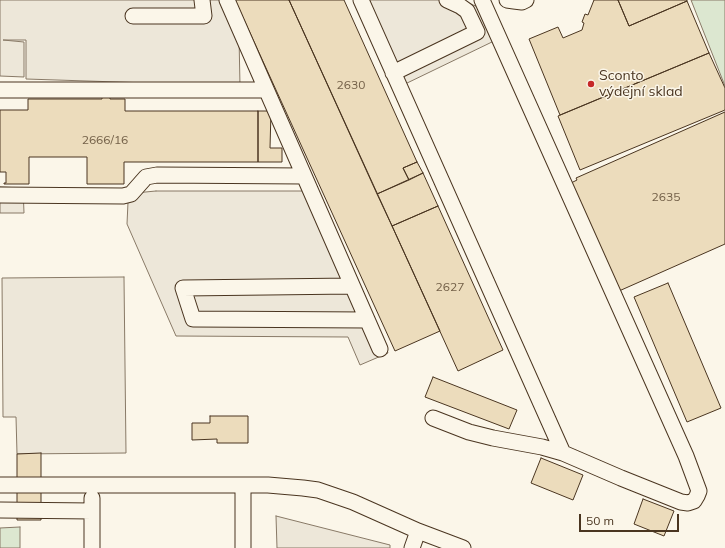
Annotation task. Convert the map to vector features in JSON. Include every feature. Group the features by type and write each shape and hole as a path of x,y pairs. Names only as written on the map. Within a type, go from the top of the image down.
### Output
{"lane":[{"path":"133,16 204,16 202,0"},
{"path":"227,0 380,349"},
{"path":"361,0 563,453"},
{"path":"447,0 467,11 477,32"},
{"path":"433,418 469,432 542,447 563,453 634,484 681,502 688,503 694,501 699,491 686,456 482,0"},
{"path":"507,0 514,2 522,2 526,0"},
{"path":"393,74 493,24"},
{"path":"0,90 266,90"},
{"path":"0,195 123,196 131,194 146,178 157,175 304,176"},
{"path":"352,286 183,288 193,319 367,320"},
{"path":"0,485 243,485 284,486 318,490 353,502 418,531 463,548"},
{"path":"243,485 243,548"},
{"path":"0,510 92,505 92,548"},
{"path":"412,548 418,531"}],"green space":[{"path":"691,0 725,0 725,86"},
{"path":"20,527 20,548 0,548 0,528"}],"shaded area":[{"path":"0,0 222,0 239,36 240,86 26,79 26,40 3,40 24,42 24,77 0,76"},
{"path":"365,0 461,0 478,7 494,41 403,85"},
{"path":"0,187 23,188 24,213 0,213"},
{"path":"156,191 310,191 388,353 360,365 348,337 176,336 127,224 128,202 135,193"},
{"path":"124,277 126,453 17,454 16,417 3,417 2,278"},
{"path":"276,516 390,545 390,548 277,548"}],"building":[{"path":"235,0 289,0 440,331 395,351"},
{"path":"289,0 344,0 417,162 403,168 409,180 377,194"},
{"name":"Sconto výdejní sklad","path":"594,0 618,0 629,26 687,1 709,53 560,115 529,39 558,27 563,38 582,30 584,23 582,22 585,14 588,15"},
{"path":"618,0 687,0 687,1 629,26"},
{"path":"709,53 725,88 725,110 580,170 558,116"},
{"path":"102,97 110,97 110,99 125,99 125,111 258,111 258,162 124,162 124,184 87,184 87,157 29,157 29,184 4,184 6,183 6,172 0,172 0,110 28,110 28,99 102,99"},
{"path":"258,111 271,111 270,148 282,148 282,162 258,162"},
{"path":"725,112 725,244 619,291 571,183 577,180 576,178"},
{"path":"417,162 423,173 409,180 403,168"},
{"path":"423,173 438,206 392,226 377,194"},
{"path":"438,206 503,350 458,371 392,226"},
{"path":"668,283 721,408 687,422 634,297"},
{"path":"433,377 517,410 509,429 425,397"},
{"path":"210,416 248,416 248,443 217,443 217,439 192,440 192,423 210,423"},
{"path":"41,453 41,520 17,520 17,454"},
{"path":"541,458 583,475 573,500 531,483"},
{"path":"643,499 674,511 664,536 634,524"}],"place":[{"name":"Sconto výdejní sklad","path":"591,84"}]}
